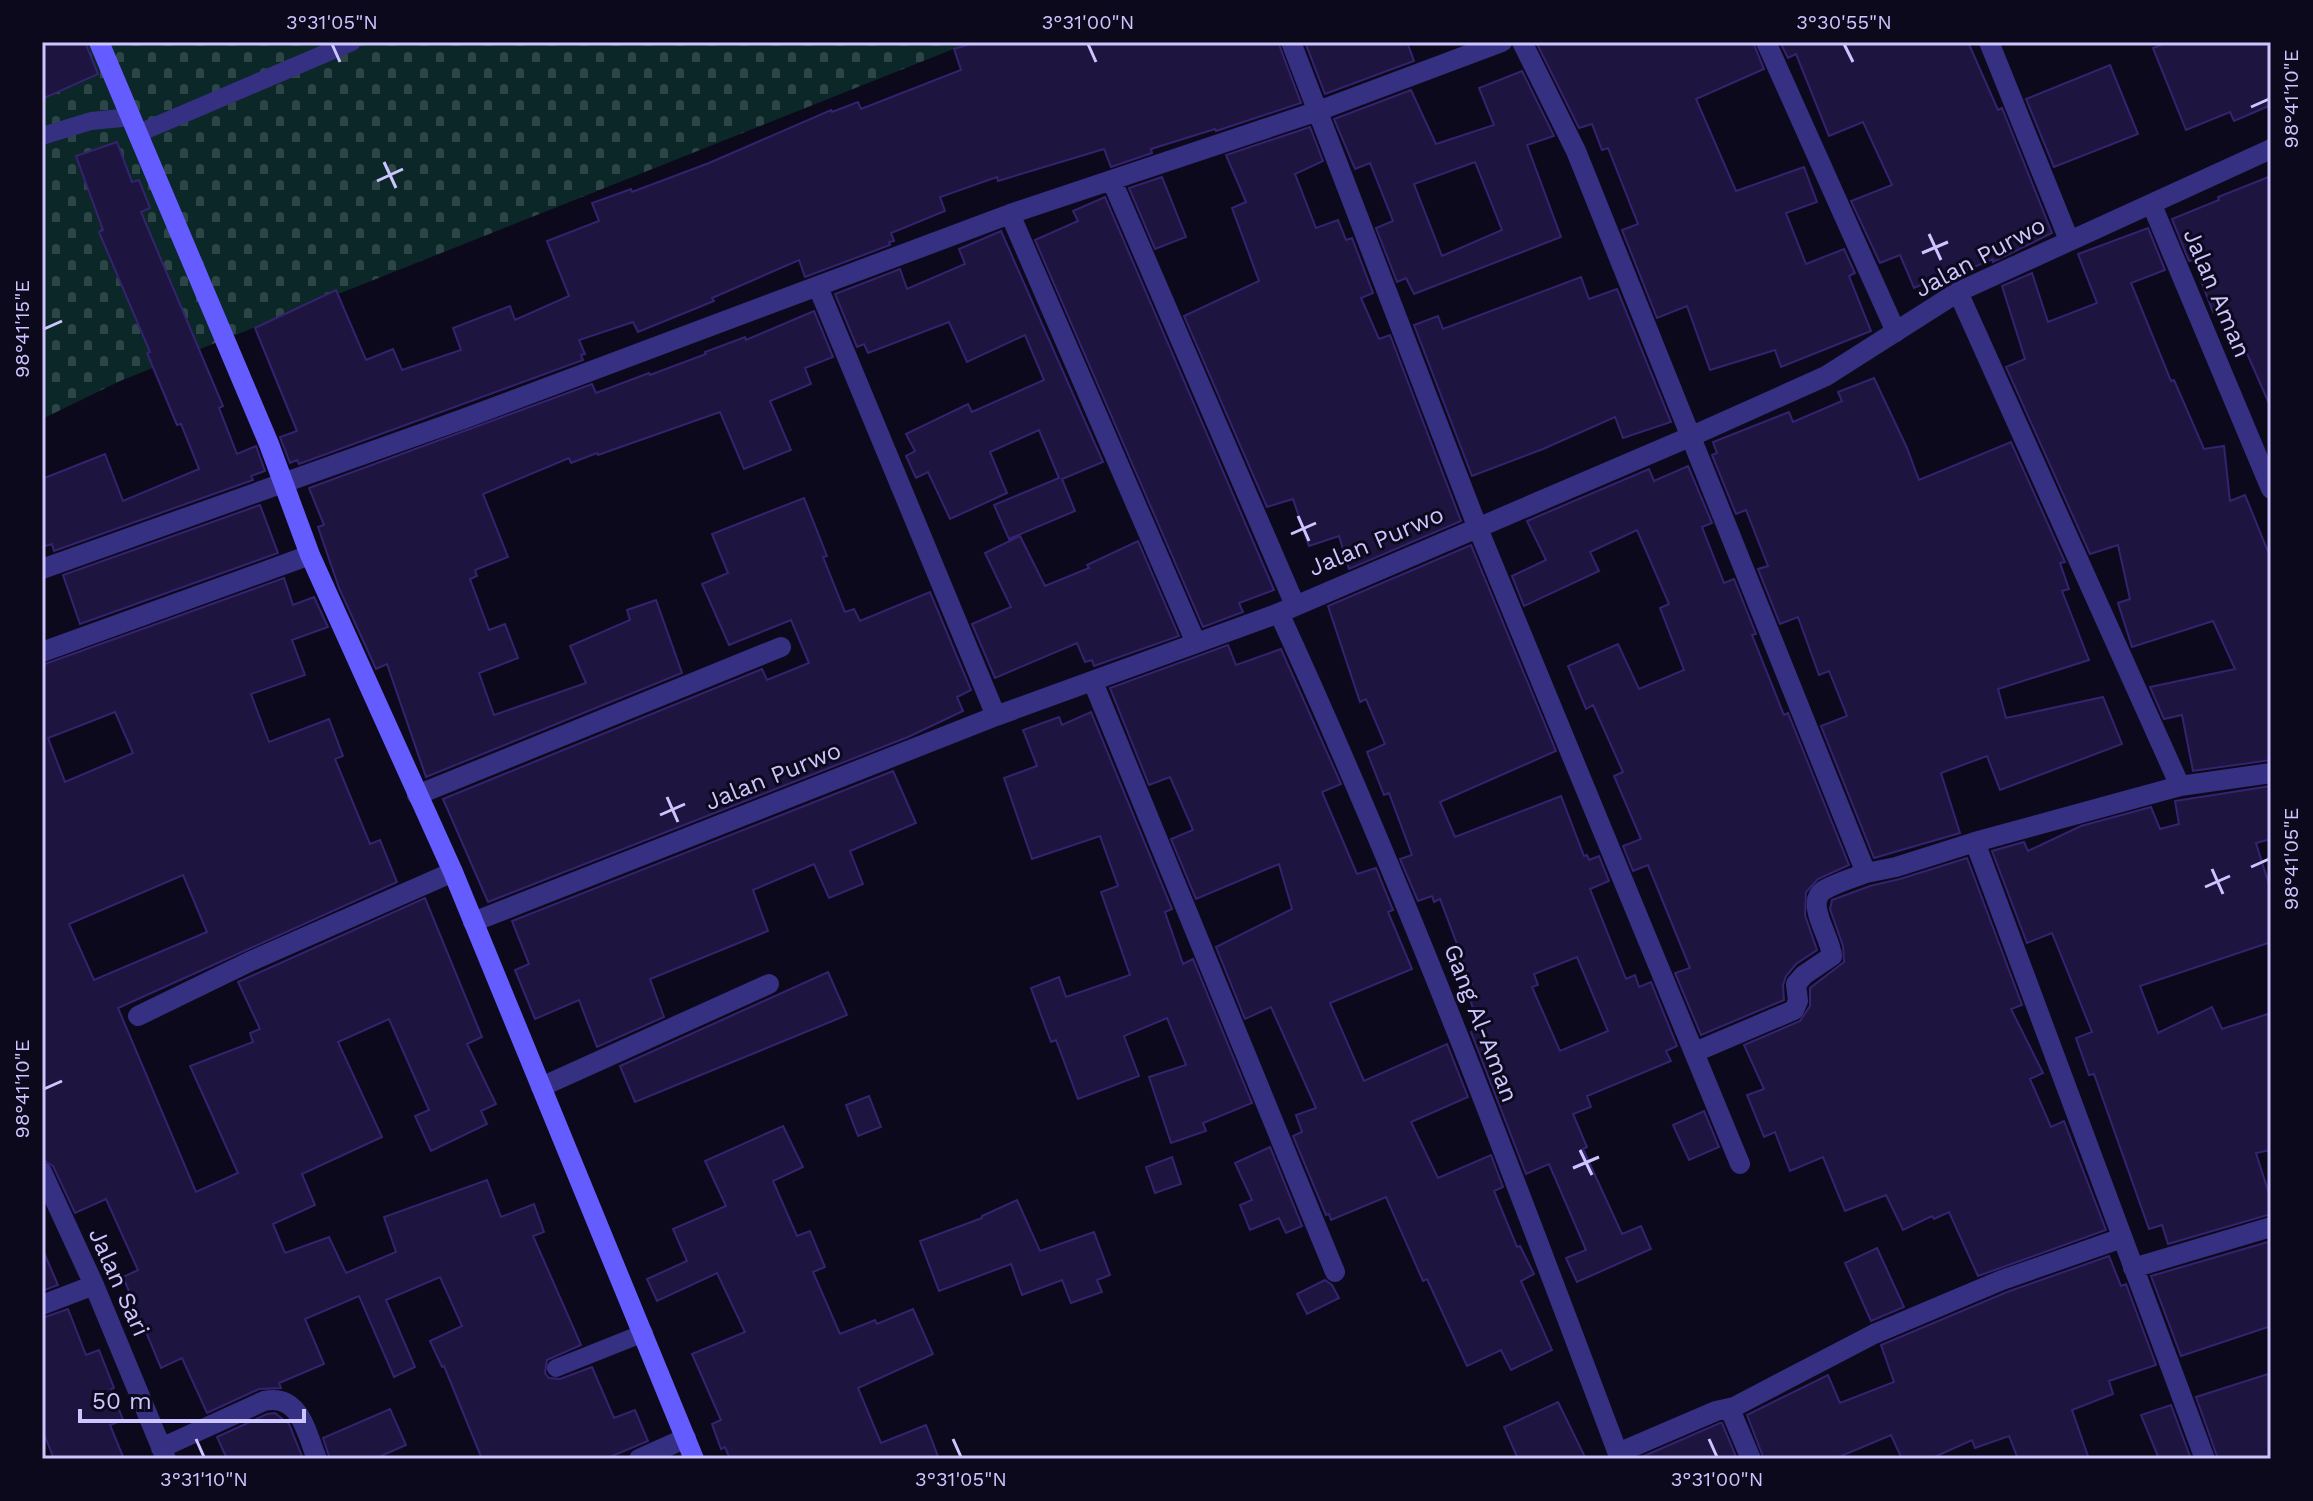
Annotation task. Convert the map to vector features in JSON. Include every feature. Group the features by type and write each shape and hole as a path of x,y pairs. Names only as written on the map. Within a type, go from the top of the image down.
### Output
{"street":[{"path":"99,42 269,444 310,555 453,872 694,1459"},
{"path":"1291,42 1477,526 1740,1164"},
{"path":"42,569 818,287 1010,214 1318,111 1502,42"},
{"path":"1522,42 1576,151 1866,873"},
{"path":"1766,42 1896,332"},
{"path":"1989,42 2069,240"},
{"name":"Jalan Purwo","path":"473,922 996,716 1287,609 1692,436 1826,376 1958,292 2271,149"},
{"name":"Gang Al-Aman","path":"1112,181 1443,997 1619,1456"},
{"name":"Jalan Aman","path":"2152,205 2271,489"},
{"path":"1010,214 1196,643"},
{"path":"818,287 996,716"},
{"path":"1958,292 2180,786"},
{"path":"42,652 310,555"},
{"path":"417,795 781,647"},
{"path":"1093,682 1335,1272"},
{"path":"1695,1052 1794,1010 1798,1001 1796,984 1832,956 1832,947 1816,906 1816,898 1823,891 1866,873 2180,786 2271,773"},
{"path":"1975,842 2205,1459"},
{"path":"138,1016 249,962 453,872"},
{"path":"541,1087 769,984"},
{"name":"Jalan Sari","path":"42,1172 51,1216 94,1285 164,1454"},
{"path":"2133,1268 2271,1227"},
{"path":"1619,1456 1716,1411 1734,1407 1874,1334 2002,1280 2122,1238"},
{"path":"42,1305 94,1285"},
{"path":"164,1454 264,1401 275,1399 294,1407 317,1459"},
{"path":"1734,1407 1734,1420 1751,1459"},
{"path":"639,1459 686,1438"}],"lane":[{"path":"42,136 91,121 135,125 352,42"},
{"path":"556,1368 644,1333"}],"green space":[{"path":"42,42 971,42 120,381 42,419"}],"building":[{"path":"42,42 85,42 98,74 42,99"},
{"path":"977,42 1278,42 1301,103 1151,149 1152,153 1111,167 1104,149 998,181 997,177 940,197 945,211 891,233 894,241 889,242 890,245 805,277 799,260 712,298 714,301 638,332 633,322 579,340 585,354 581,355 583,360 299,464 297,460 290,463 280,437 297,431 255,328 336,290 366,360 393,349 402,370 461,350 453,328 510,306 515,320 569,296 547,241 599,221 592,203 631,189 632,192 709,163 831,110 858,102 861,109 961,70 954,49"},
{"path":"1305,42 1407,42 1414,61 1325,94"},
{"path":"1536,42 1753,42 1764,69 1696,99 1736,191 1804,167 1817,202 1786,213 1806,264 1844,249 1855,273 1849,276 1871,331 1781,367 1775,350 1710,370 1687,306 1657,318 1622,230 1638,224 1608,148 1602,150 1592,124 1579,128"},
{"path":"1780,42 1968,42 1998,110 2002,108 2052,233 1993,262 1993,259 1967,270 1965,266 1914,288 1900,255 1880,263 1851,201 1892,185 1863,122 1829,136 1796,54 1788,58"},
{"path":"2168,42 2271,42 2271,105 2234,121 2230,112 2186,130 2153,48"},
{"path":"2110,65 2138,134 2054,167 2026,99"},
{"path":"1522,71 1554,136 1527,145 1561,237 1414,294 1406,278 1397,282 1376,228 1393,221 1370,163 1355,169 1334,119 1411,90 1436,144 1494,125 1479,88","holes":["1475,162 1502,230 1442,256 1414,184"]},
{"path":"1310,127 1323,161 1295,174 1316,228 1338,220 1346,240 1352,238 1373,293 1361,298 1379,339 1390,335 1461,521 1349,569 1339,536 1309,546 1293,499 1267,507 1184,316 1259,281 1232,208 1246,202 1226,155"},
{"path":"117,142 132,182 139,180 150,208 141,212 223,406 219,408 237,454 256,446 265,471 251,476 253,480 54,551 52,544 42,547 42,479 105,454 123,501 199,469 181,424 177,425 99,232 103,230 76,156"},
{"path":"2271,176 2271,408 2246,351 2242,353 2224,308 2213,312 2193,260 2189,261 2172,219"},
{"path":"1162,177 1186,237 1155,249 1129,188"},
{"path":"1105,197 1274,590 1239,603 1243,612 1203,627 1035,240 1078,221 1073,211"},
{"path":"2148,228 2165,270 2131,283 2171,381 2174,380 2204,449 2224,446 2230,501 2245,495 2271,559 2271,760 2193,771 2182,715 2164,719 2150,687 2235,669 2213,621 2132,647 2118,603 2130,599 2118,545 2090,554 2006,367 2025,359 2002,286 2032,273 2048,322 2097,303 2078,254"},
{"path":"1001,231 1103,462 1062,479 1075,511 1009,539 994,505 1059,478 1039,430 990,452 1007,493 950,519 928,472 916,478 906,456 915,451 906,434 968,404 972,412 1044,380 1025,335 967,362 949,322 868,353 864,344 857,347 835,294 900,269 907,289 965,264 959,249"},
{"path":"1581,277 1589,299 1617,289 1671,422 1623,438 1615,417 1472,476 1414,325 1438,316 1443,329"},
{"path":"814,311 833,357 805,368 811,384 770,401 791,450 744,469 720,412 598,455 571,463 569,458 483,494 508,557 475,570 477,576 470,579 489,630 505,624 518,658 479,673 494,715 586,683 570,646 630,620 627,610 656,600 682,673 426,777 387,664 376,669 339,588 318,527 324,525 309,488 592,384 596,393 650,375"},
{"path":"1874,378 1919,480 2011,442 2065,562 2060,563 2069,589 2062,591 2089,660 1998,689 2006,718 2103,697 2122,744 2000,790 1987,756 1941,773 1960,833 1874,858 1821,726 1847,716 1829,671 1819,675 1798,617 1780,624 1758,569 1768,566 1746,510 1736,514 1712,455 1717,453 1713,442 1789,412 1793,422 1842,401 1838,392"},
{"path":"1688,466 1712,523 1702,527 1724,583 1734,579 1756,634 1752,635 1784,715 1788,713 1849,865 1818,879 1806,892 1805,915 1817,950 1796,964 1786,976 1784,1000 1701,1035 1675,973 1690,968 1648,865 1633,871 1623,846 1641,839 1614,776 1623,772 1593,705 1586,709 1568,666 1618,644 1639,689 1684,670 1660,608 1669,604 1637,530 1590,552 1599,571 1524,606 1512,576 1546,560 1527,521 1649,469 1654,481"},
{"path":"804,498 845,612 854,609 860,621 930,592 971,690 957,697 963,711 908,737 488,902 443,799 762,669 767,680 809,663 791,620 729,645 702,584 728,573 712,534"},
{"path":"260,505 278,553 80,624 63,575"},
{"path":"1020,536 1045,586 1089,568 1087,565 1138,541 1179,636 1094,666 1092,660 1085,662 1077,643 995,678 972,624 1011,607 985,553"},
{"path":"1471,545 1556,751 1440,802 1455,837 1561,796 1584,856 1587,855 1589,860 1599,856 1609,881 1590,889 1626,979 1635,975 1639,987 1651,982 1677,1046 1666,1051 1671,1061 1587,1096 1591,1107 1573,1114 1587,1147 1583,1149 1622,1234 1641,1226 1651,1249 1577,1282 1566,1258 1586,1250 1549,1164 1526,1174 1471,1032 1480,1028 1465,986 1472,984 1440,899 1434,902 1432,896 1418,901 1400,859 1412,855 1389,793 1384,795 1367,752 1385,744 1366,699 1360,702 1328,606","holes":["1577,957 1608,1031 1560,1051 1532,987 1538,985 1534,974"]},
{"path":"284,578 293,605 314,597 328,627 292,640 305,675 251,694 269,742 329,719 343,756 335,759 370,844 380,840 397,882 118,1008 196,1192 238,1173 190,1066 253,1042 250,1033 260,1029 238,982 425,898 482,1037 467,1044 496,1104 481,1111 487,1124 431,1151 415,1116 429,1110 389,1019 338,1042 382,1137 302,1174 315,1205 273,1224 285,1253 329,1237 346,1273 396,1252 384,1217 487,1180 501,1217 534,1204 544,1232 533,1236 581,1345 547,1360 545,1373 549,1378 560,1379 592,1367 614,1418 635,1410 648,1441 605,1459 482,1459 444,1366 430,1341 462,1326 440,1277 386,1300 415,1367 394,1377 359,1296 305,1319 324,1364 279,1383 281,1388 259,1389 207,1413 182,1358 161,1368 123,1277 138,1270 106,1199 75,1213 53,1166 42,1159 42,665","holes":["115,712 133,753 65,782 48,738","183,875 207,932 94,980 69,924"]},
{"path":"1228,645 1236,665 1281,649 1341,784 1322,792 1357,874 1376,868 1393,910 1388,912 1412,969 1330,1003 1364,1081 1447,1044 1468,1097 1411,1122 1438,1178 1491,1155 1503,1187 1494,1191 1517,1247 1520,1246 1534,1274 1521,1281 1552,1350 1511,1370 1501,1350 1467,1366 1427,1279 1423,1281 1386,1197 1331,1220 1329,1214 1326,1215 1293,1136 1302,1132 1296,1115 1316,1108 1271,1007 1245,1019 1216,947 1292,909 1279,864 1196,899 1171,839 1193,830 1170,777 1149,785 1110,688"},
{"path":"1091,712 1172,909 1165,912 1183,964 1193,959 1252,1103 1203,1123 1206,1131 1171,1143 1149,1077 1186,1065 1167,1018 1124,1036 1139,1076 1078,1099 1056,1040 1051,1042 1031,988 1059,977 1066,997 1130,975 1101,892 1118,886 1100,836 1032,859 1004,778 1037,766 1023,730 1059,717 1062,725"},
{"path":"893,771 916,823 850,851 863,884 829,898 814,864 753,890 768,931 650,979 664,1017 597,1047 579,1000 535,1019 515,970 529,964 512,921"},
{"path":"2271,786 2271,839 2256,843 2271,891 2271,942 2140,986 2158,1033 2212,1007 2222,1029 2271,1013 2271,1150 2256,1153 2271,1200 2271,1214 2168,1244 2162,1225 2149,1229 2094,1074 2089,1075 2076,1038 2092,1032 2052,933 2027,943 1992,851 2024,842 2028,851 2081,826 2151,807 2160,829 2179,824 2175,801"},
{"path":"1967,858 2022,1005 2011,1009 2043,1073 2030,1079 2051,1127 2064,1121 2106,1230 1978,1276 1949,1212 1934,1219 1932,1216 1903,1230 1886,1195 1845,1211 1823,1157 1790,1171 1775,1132 1764,1137 1747,1095 1764,1089 1744,1045 1800,1021 1810,1006 1810,988 1844,962 1843,946 1830,909 1832,900"},
{"path":"828,972 847,1015 635,1102 620,1066"},
{"path":"869,1096 881,1127 858,1136 846,1105"},
{"path":"1704,1111 1719,1147 1689,1160 1673,1125"},
{"path":"783,1126 803,1167 773,1181 797,1236 810,1231 825,1267 813,1272 840,1334 875,1320 877,1324 913,1309 933,1354 858,1388 881,1443 926,1425 939,1459 730,1459 725,1447 721,1449 712,1424 721,1420 692,1354 745,1332 717,1273 657,1301 647,1279 687,1261 673,1229 726,1206 705,1161"},
{"path":"1270,1147 1302,1226 1286,1233 1279,1218 1250,1230 1240,1205 1252,1200 1235,1163"},
{"path":"1172,1157 1181,1184 1155,1193 1146,1167"},
{"path":"1017,1200 1040,1251 1094,1232 1110,1275 1097,1280 1102,1292 1071,1303 1062,1280 1022,1295 1011,1264 939,1291 920,1241 982,1218"},
{"path":"2271,1241 2271,1326 2181,1356 2151,1276"},
{"path":"42,1248 58,1285 42,1291"},
{"path":"1877,1248 1904,1307 1871,1321 1845,1263"},
{"path":"2109,1256 2121,1286 2126,1284 2156,1365 2109,1381 2113,1394 2072,1410 2089,1459 2018,1459 2009,1436 1975,1448 1972,1440 1930,1459 1902,1459 1891,1435 1834,1459 1764,1459 1747,1415 1828,1375 1840,1403 1894,1382 1881,1345 2007,1292"},
{"path":"1325,1280 1332,1285 1339,1298 1307,1314 1297,1294"},
{"path":"68,1309 86,1355 99,1350 114,1388 111,1389 123,1420 110,1425 124,1459 54,1459 42,1429 42,1318"},
{"path":"2271,1373 2271,1459 2218,1459 2196,1397"},
{"path":"1558,1402 1586,1459 1518,1459 1504,1427"},
{"path":"2171,1405 2191,1459 2159,1459 2141,1415"},
{"path":"390,1409 406,1445 374,1459 330,1459 323,1438"},
{"path":"275,1413 289,1424 303,1459 227,1459 217,1437"},
{"path":"1720,1423 1737,1459 1637,1459"}]}
